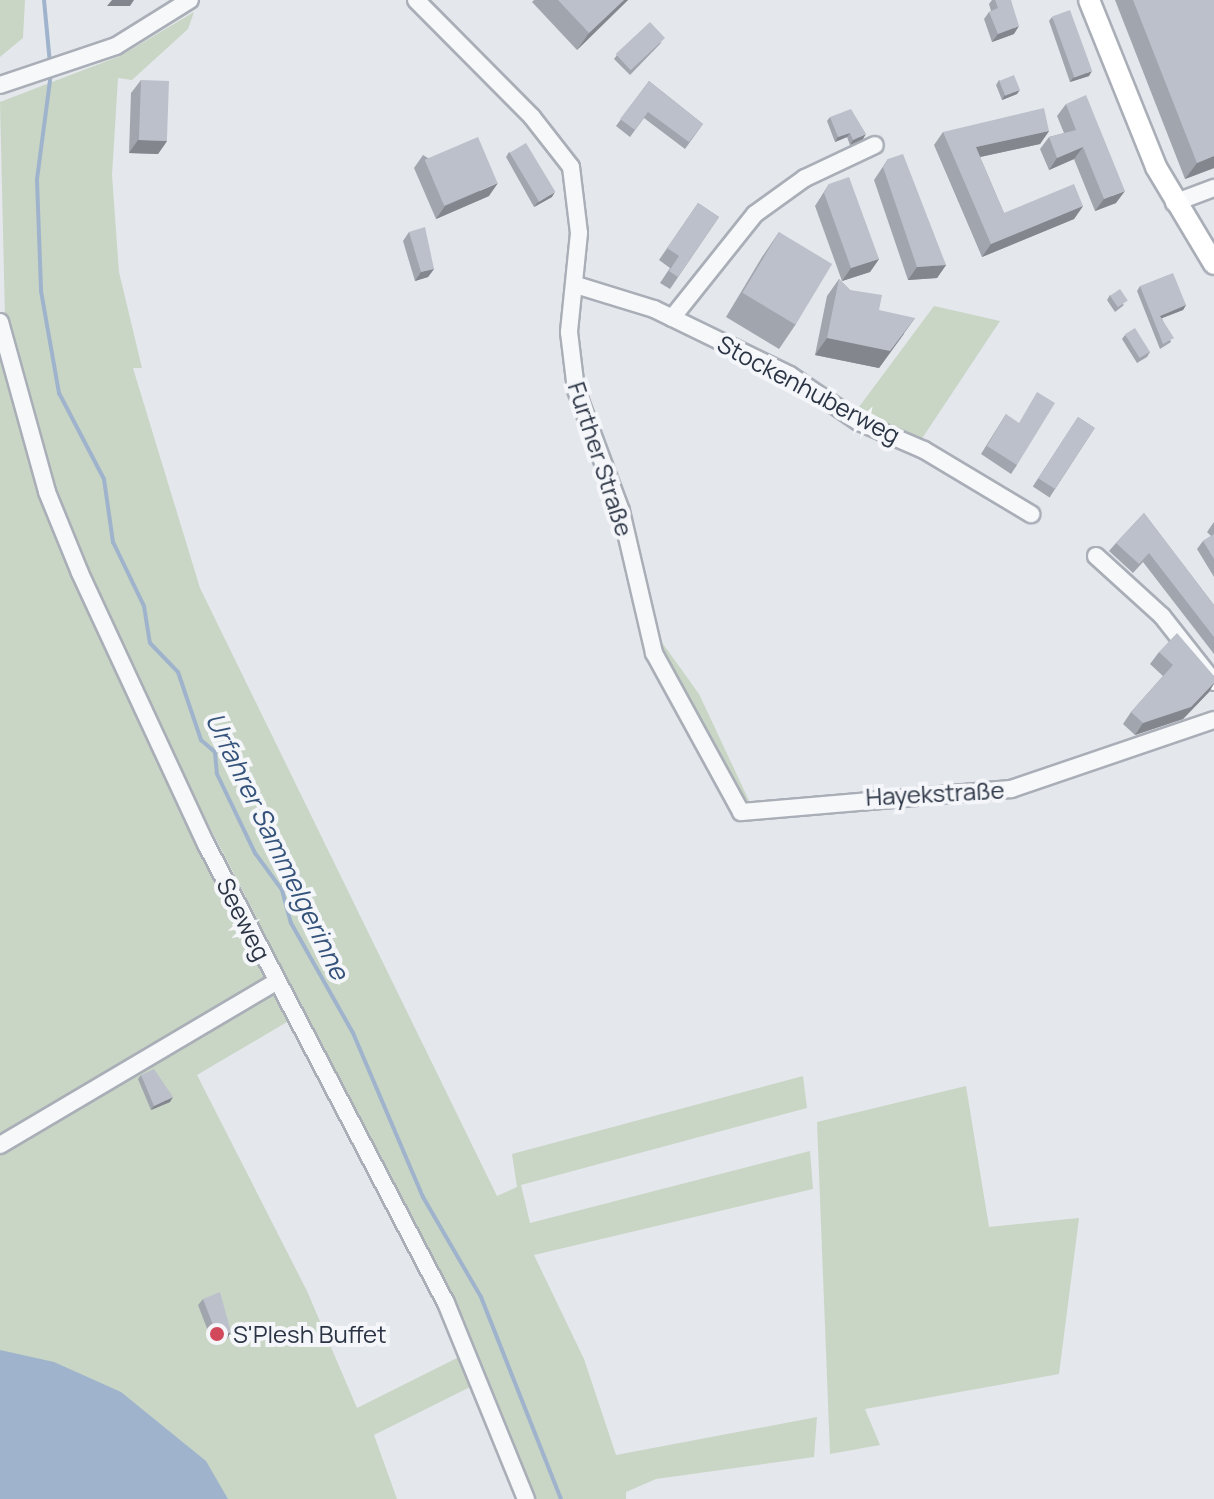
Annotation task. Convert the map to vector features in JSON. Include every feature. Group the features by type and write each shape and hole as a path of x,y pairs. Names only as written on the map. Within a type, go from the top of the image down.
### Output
{"main road":[{"path":"1089,0 1174,203 1214,264"}],"street":[{"path":"5,83 84,58 141,33 190,0"},
{"name":"Further Straße","path":"416,0 532,117 571,167 578,203 576,285 569,332 576,390 621,511 648,636 741,812"},
{"path":"672,318 755,214 805,178 875,145"},
{"path":"1174,203 1214,188"},
{"name":"Stockenhuberweg","path":"576,285 672,318 790,375 859,422 924,450 1031,514"},
{"name":"Seeweg","path":"0,322 64,538 276,982 446,1303 526,1499"},
{"path":"1096,556 1162,616 1214,682"},
{"name":"Hayekstraße","path":"741,812 1011,789 1214,720"},
{"path":"0,1145 276,982"}],"green space":[{"path":"0,0 25,0 23,38 0,57"},
{"path":"194,12 188,29 132,80 118,78 112,175 119,272 142,368 133,368 200,588 497,1196 517,1187 512,1154 803,1076 807,1108 521,1185 530,1223 810,1151 813,1189 534,1255 584,1359 616,1455 817,1417 814,1457 656,1479 626,1492 626,1499 532,1499 500,1408 419,1233 138,688 56,496 5,317 0,102 120,56"},
{"path":"934,306 1000,321 921,440 856,411"},
{"path":"0,351 45,507 77,585 159,763 292,1019 197,1075 307,1291 357,1408 465,1354 478,1383 374,1435 397,1499 0,1499"},
{"path":"648,623 699,694 752,807 744,805"},
{"path":"966,1086 989,1227 1079,1218 1059,1374 865,1409 880,1445 830,1454 817,1122"}],"water":[{"path":"0,1350 54,1362 121,1392 206,1461 228,1499 0,1499"}],"building":[{"path":"558,0 624,0 589,33"},
{"path":"995,0 1011,0 1019,26 998,34 989,12 998,8"},
{"path":"1133,0 1214,0 1214,156 1197,163"},
{"path":"1070,10 1092,71 1074,78 1052,16"},
{"path":"650,22 665,38 631,70 616,54"},
{"path":"1014,75 1020,90 1005,96 999,81"},
{"path":"141,80 169,81 167,141 139,140"},
{"path":"649,81 703,124 689,142 648,112 635,130 620,119"},
{"path":"1086,95 1125,191 1104,199 1083,147 1057,158 1049,137 1076,130 1066,104"},
{"path":"1044,108 1049,131 976,147 1004,213 1074,184 1083,206 991,244 943,132"},
{"path":"851,109 866,134 853,140 850,133 838,137 830,117"},
{"path":"478,137 498,183 444,206 425,160"},
{"path":"526,143 555,192 539,202 510,153"},
{"path":"903,154 946,265 917,267 883,167 888,159"},
{"path":"849,177 879,259 851,268 824,193 829,184"},
{"path":"698,203 719,217 678,277 669,271 679,256 667,248"},
{"path":"425,227 434,269 421,272 409,232"},
{"path":"779,232 832,264 796,325 742,293"},
{"path":"1173,273 1186,305 1160,316 1174,338 1163,344 1140,286"},
{"path":"839,279 850,290 882,295 879,310 915,318 890,351 827,338"},
{"path":"1120,289 1128,301 1118,307 1110,296"},
{"path":"1135,328 1150,352 1140,358 1125,334"},
{"path":"1037,392 1055,403 1017,465 987,446 1006,414 1019,423"},
{"path":"1078,417 1095,428 1055,489 1038,478"},
{"path":"1144,513 1214,605 1214,637 1149,553 1139,564 1116,543"},
{"path":"1214,534 1214,559 1203,541"},
{"path":"1177,633 1214,676 1214,683 1191,707 1143,723 1131,712 1173,665 1159,652"},
{"path":"154,1069 173,1097 154,1106 141,1075"},
{"path":"220,1292 231,1332 218,1338 203,1299"}],"waterway":[{"path":"44,0 50,64"},
{"name":"Urfahrer Sammelgerinne","path":"51,73 37,180 41,291 59,393 104,479 113,542 144,606 150,643 178,672 201,740 215,752 217,774 255,853 282,890 291,923 353,1033 423,1197 481,1297 561,1499"}],"place":[{"name":"S'Plesh Buffet","path":"217,1334"}]}
